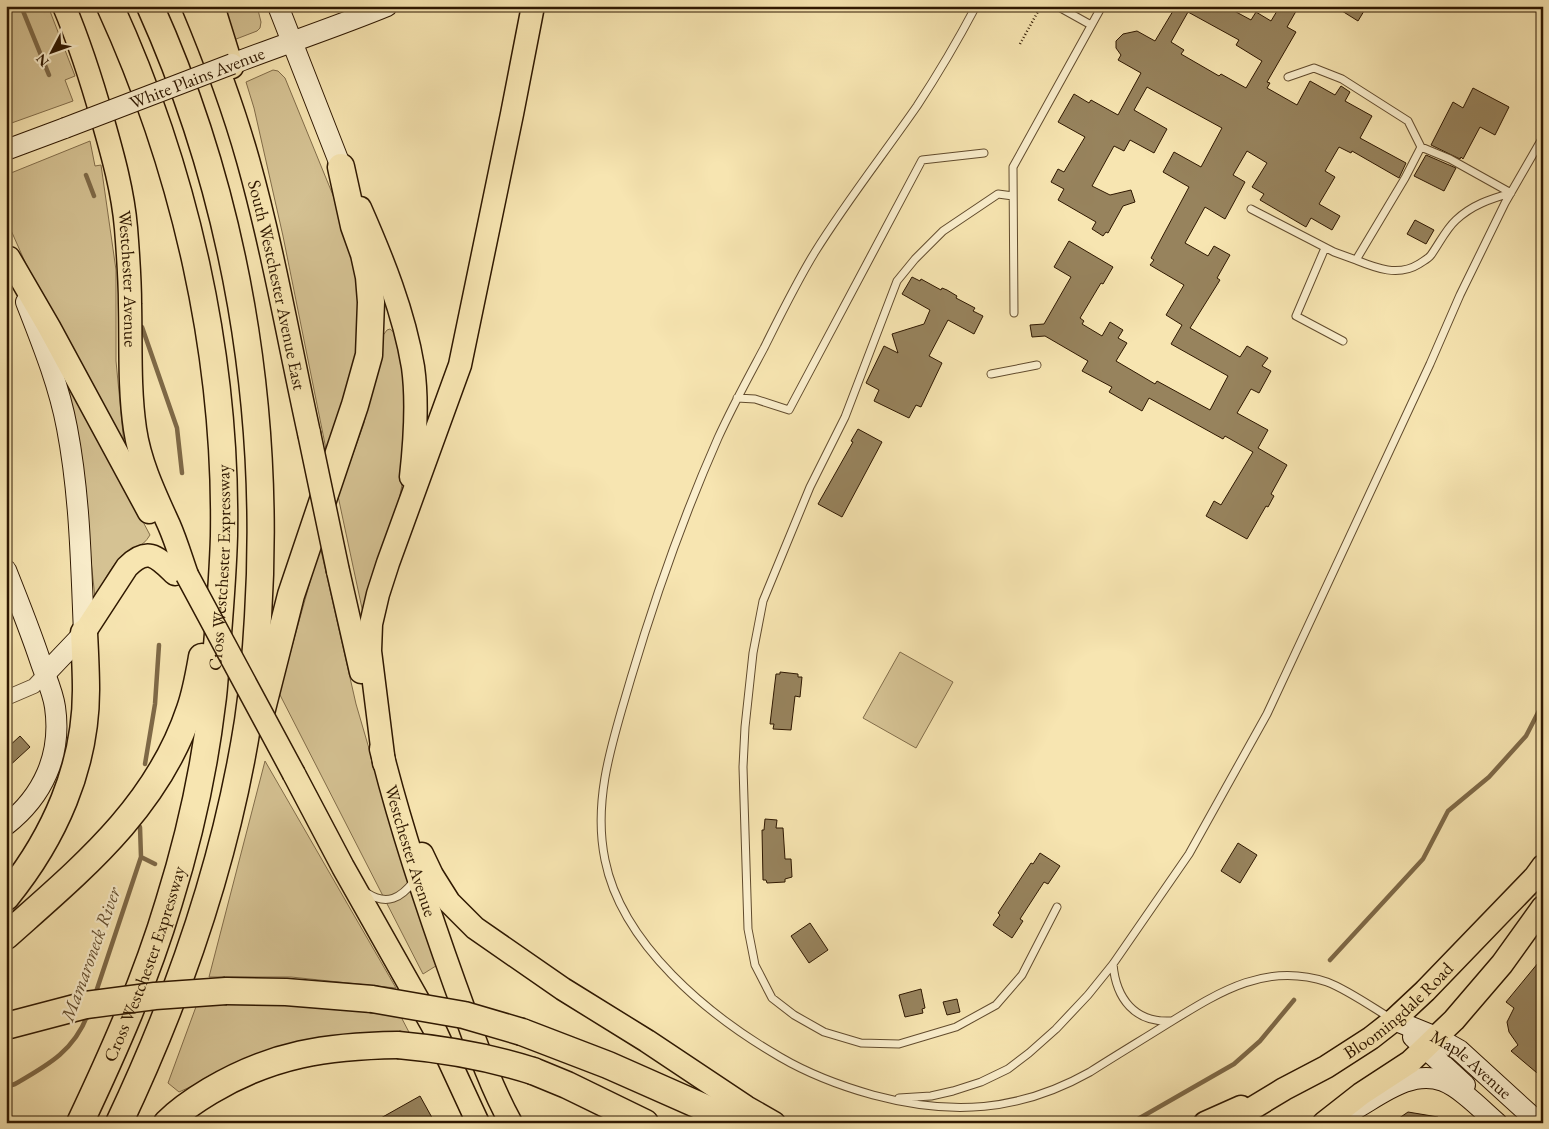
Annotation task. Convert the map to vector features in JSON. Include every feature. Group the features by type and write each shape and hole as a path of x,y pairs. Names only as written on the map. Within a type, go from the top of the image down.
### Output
{"highway":[{"name":"Cross Westchester Expressway","path":"80,1123 115,1048 144,976 169,904 195,804 213,694 224,533 223,480 214,378 198,276 186,226 158,129 110,6"},
{"name":"Cross Westchester Expressway","path":"119,1123 151,1053 187,963 215,871 230,810 248,721 260,584 260,478 253,382 235,268 209,166 175,66 150,6"},
{"path":"230,810 263,707 291,595 356,405 369,355 371,302 369,277 364,254 354,226 341,167"},
{"path":"6,936 76,873 126,822 151,789 175,746 190,709 204,646 212,549 223,480"},
{"path":"6,897 23,876 42,847 61,809 72,781 82,741 86,692 84,632"},
{"path":"6,1026 86,1006 155,996 226,992 286,992 372,999 464,1015 522,1032 608,1065 739,1123"},
{"path":"167,1123 195,1100 240,1074 262,1065 311,1051 398,1045 472,1056 532,1071 567,1085 645,1123"}],"main road":[{"name":"Westchester Avenue","path":"64,6 87,65 112,154 122,202 130,301 131,382 135,430 148,478 169,526 180,566"},
{"name":"South Westchester Avenue East","path":"193,6 234,112 260,206 338,570"},
{"path":"213,6 243,106 260,206"},
{"path":"278,6 341,167 381,259 408,339 413,368 415,427 408,505"},
{"name":"White Plains Avenue","path":"6,150 387,6"},
{"path":"533,6 460,365 408,505 378,594 371,624 370,651 387,773 432,874 449,902 476,928 563,989 647,1041 746,1107 774,1123"},
{"path":"8,254 435,1030 474,1121"},
{"path":"8,254 51,370 67,427 77,502 84,632"},
{"path":"45,674 84,632 127,567 134,560 142,555 150,555 180,566"},
{"path":"6,570 45,674 55,706 57,728 55,751 50,768 36,794 23,811 6,825"},
{"name":"Westchester Avenue","path":"338,570 387,773 418,876 474,1038 511,1123"},
{"name":"Bloomingdale Road","path":"1228,1123 1284,1089 1326,1067 1371,1038 1394,1020 1449,967 1535,877 1543,866"},
{"path":"1326,1123 1361,1094 1410,1062 1454,1020 1486,984 1543,907"},
{"name":"Maple Avenue","path":"1394,1020 1431,1042 1459,1050 1539,1123"},
{"name":"Maple Avenue","path":"1431,1042 1459,1078 1499,1123"},
{"path":"1326,1123 1405,1082 1426,1078 1443,1081 1458,1090 1499,1123"},
{"path":"1205,1123 1284,1089"}],"street":[{"path":"6,698 34,686 45,674"}],"lane":[{"path":"976,6 917,105 846,205 815,252 795,287 718,440 676,543 649,621 616,730 602,788 600,830 604,860 618,900 628,920 643,941 680,982 717,1015 761,1046 791,1063 824,1078 882,1098 916,1105 957,1109 1013,1103 1047,1093 1069,1084 1173,1020 1235,985 1253,980 1278,976 1299,976 1328,982 1394,1020"},
{"path":"1057,6 1091,25"},
{"path":"1014,313 1013,168 1102,6"},
{"path":"1288,77 1314,68 1342,79 1408,121 1421,146 1450,159 1511,193"},
{"path":"882,1098 908,1098 953,1092 981,1082 1008,1068 1029,1053 1056,1029 1088,995 1113,964 1188,854 1267,714 1430,364 1460,295 1511,193 1543,137"},
{"path":"1356,260 1405,178 1421,146"},
{"path":"738,398 755,399 789,410 922,160 984,153"},
{"path":"1251,209 1325,248 1379,270 1399,271 1411,269 1429,258 1454,221 1472,207 1511,193"},
{"path":"1013,196 998,194 943,232 915,259 897,281 845,417 810,487 763,600 754,652 745,727 748,929 755,965 772,998 794,1016 824,1032 861,1043 900,1044 956,1027 996,1005 1022,975 1057,907"},
{"path":"1325,248 1296,316 1343,340"},
{"path":"991,374 1037,365"},
{"path":"354,885 372,897 384,900 400,897 418,876"},
{"path":"1113,964 1114,974 1121,994 1136,1013 1147,1019 1159,1021 1173,1020"}],"path":[{"path":"1020,44 1041,6"}],"shaded area":[{"path":"6,6 48,6 75,76 65,80 73,101 6,125"},
{"path":"219,6 257,6 261,22 260,28 257,31 231,41"},
{"path":"273,70 278,71 285,78 337,205 358,280 358,347 327,454 283,236 254,108 246,82"},
{"path":"90,141 95,166 101,165 116,270 116,361 125,455 33,280 6,219 6,175"},
{"path":"390,329 397,335 407,376 405,470 393,530 363,613 338,496 364,423 381,338"},
{"path":"72,388 150,535 140,546 116,562 95,598 78,436 68,390"},
{"path":"320,546 356,704 403,865 439,964 423,974 279,693"},
{"path":"900,652 953,682 916,748 863,718"},
{"path":"265,761 396,988 291,977 209,977"},
{"path":"283,1003 399,1013 411,1036 256,1057 179,1092 168,1083 197,1004"}],"building":[{"path":"1176,6 1225,6 1251,20 1256,12 1271,21 1280,6 1299,6 1287,27 1296,32 1267,82 1270,83 1267,88 1297,105 1310,81 1335,95 1341,86 1350,92 1345,101 1372,116 1360,138 1406,163 1399,178 1352,151 1351,153 1339,147 1325,171 1335,177 1319,204 1340,216 1332,230 1311,218 1306,227 1260,200 1264,194 1252,187 1267,163 1247,151 1233,175 1245,182 1225,219 1205,207 1185,243 1208,256 1214,246 1230,255 1217,278 1220,280 1190,328 1240,357 1247,346 1268,358 1262,366 1271,371 1259,393 1251,389 1237,413 1268,430 1258,448 1287,465 1271,494 1274,496 1247,539 1206,516 1214,501 1221,505 1253,452 1225,436 1223,439 1149,398 1142,411 1109,392 1112,387 1082,371 1088,361 1045,336 1032,337 1030,325 1044,324 1071,277 1054,267 1069,241 1113,267 1080,318 1084,321 1082,324 1102,336 1110,322 1123,330 1118,338 1127,343 1116,361 1155,384 1157,381 1210,410 1228,376 1171,344 1182,325 1166,315 1184,285 1150,265 1154,260 1151,258 1189,187 1163,172 1174,152 1201,167 1222,128 1147,87 1134,110 1167,129 1154,153 1130,140 1124,151 1114,146 1092,186 1110,195 1131,190 1135,202 1123,206 1108,233 1106,232 1103,236 1092,229 1096,222 1058,200 1064,189 1051,182 1058,169 1064,172 1085,137 1058,122 1074,94 1089,103 1091,100 1118,115 1141,73 1118,60 1121,55 1116,48 1116,41 1123,34 1137,31 1155,41","holes":["1188,12 1239,40 1236,45 1262,61 1246,88 1221,74 1219,76 1181,54 1184,50 1171,42"]},
{"path":"1334,6 1367,6 1358,21"},
{"path":"1473,88 1509,107 1495,135 1480,127 1463,159 1461,157 1460,159 1431,145 1453,102 1463,108"},
{"path":"1426,155 1456,168 1444,191 1414,176"},
{"path":"1415,220 1434,230 1426,244 1407,234"},
{"path":"912,277 920,281 921,279 941,290 942,288 947,290 957,296 956,298 975,308 973,311 983,316 974,334 948,320 929,356 942,363 921,407 916,405 909,418 874,401 879,390 866,383 884,346 898,353 892,334 924,324 930,310 902,294"},
{"path":"858,429 882,442 842,517 818,504 853,442 851,441"},
{"path":"780,672 798,674 798,677 802,677 800,697 795,696 791,730 773,729 774,724 770,724 776,674 780,674"},
{"path":"20,736 30,747 6,769 6,749"},
{"path":"765,819 777,820 776,828 783,828 785,859 791,859 792,877 785,879 785,882 767,883 766,880 763,880 762,830 764,830"},
{"path":"1238,843 1257,855 1240,883 1221,871"},
{"path":"1040,853 1060,866 1048,884 1044,882 1020,919 1023,921 1012,938 993,925 1000,915 998,913 1031,863 1033,864"},
{"path":"810,923 828,950 809,963 791,936"},
{"path":"1543,957 1543,1078 1511,1051 1518,1045 1509,1032 1507,1022 1514,1008 1506,1002"},
{"path":"921,989 925,1008 922,1009 923,1013 905,1017 899,995"},
{"path":"957,999 960,1012 947,1015 943,1002"},
{"path":"420,1096 435,1123 372,1123"},
{"path":"1408,1112 1438,1117 1437,1123 1392,1123"}],"waterway":[{"name":"Mamaroneck River","path":"21,6 49,75"},
{"name":"Mamaroneck River","path":"86,175 94,196"},
{"name":"Mamaroneck River","path":"142,327 177,428 182,473"},
{"name":"Mamaroneck River","path":"145,764 155,704 159,645"},
{"path":"1330,960 1423,859 1448,811 1489,777 1526,736 1543,703"},
{"name":"Mamaroneck River","path":"95,995 141,857 140,827"},
{"path":"141,857 155,864"},
{"path":"1131,1123 1234,1064 1260,1041 1294,1000"},
{"name":"Mamaroneck River","path":"6,1087 27,1077 59,1056 75,1038 88,1014"}]}
